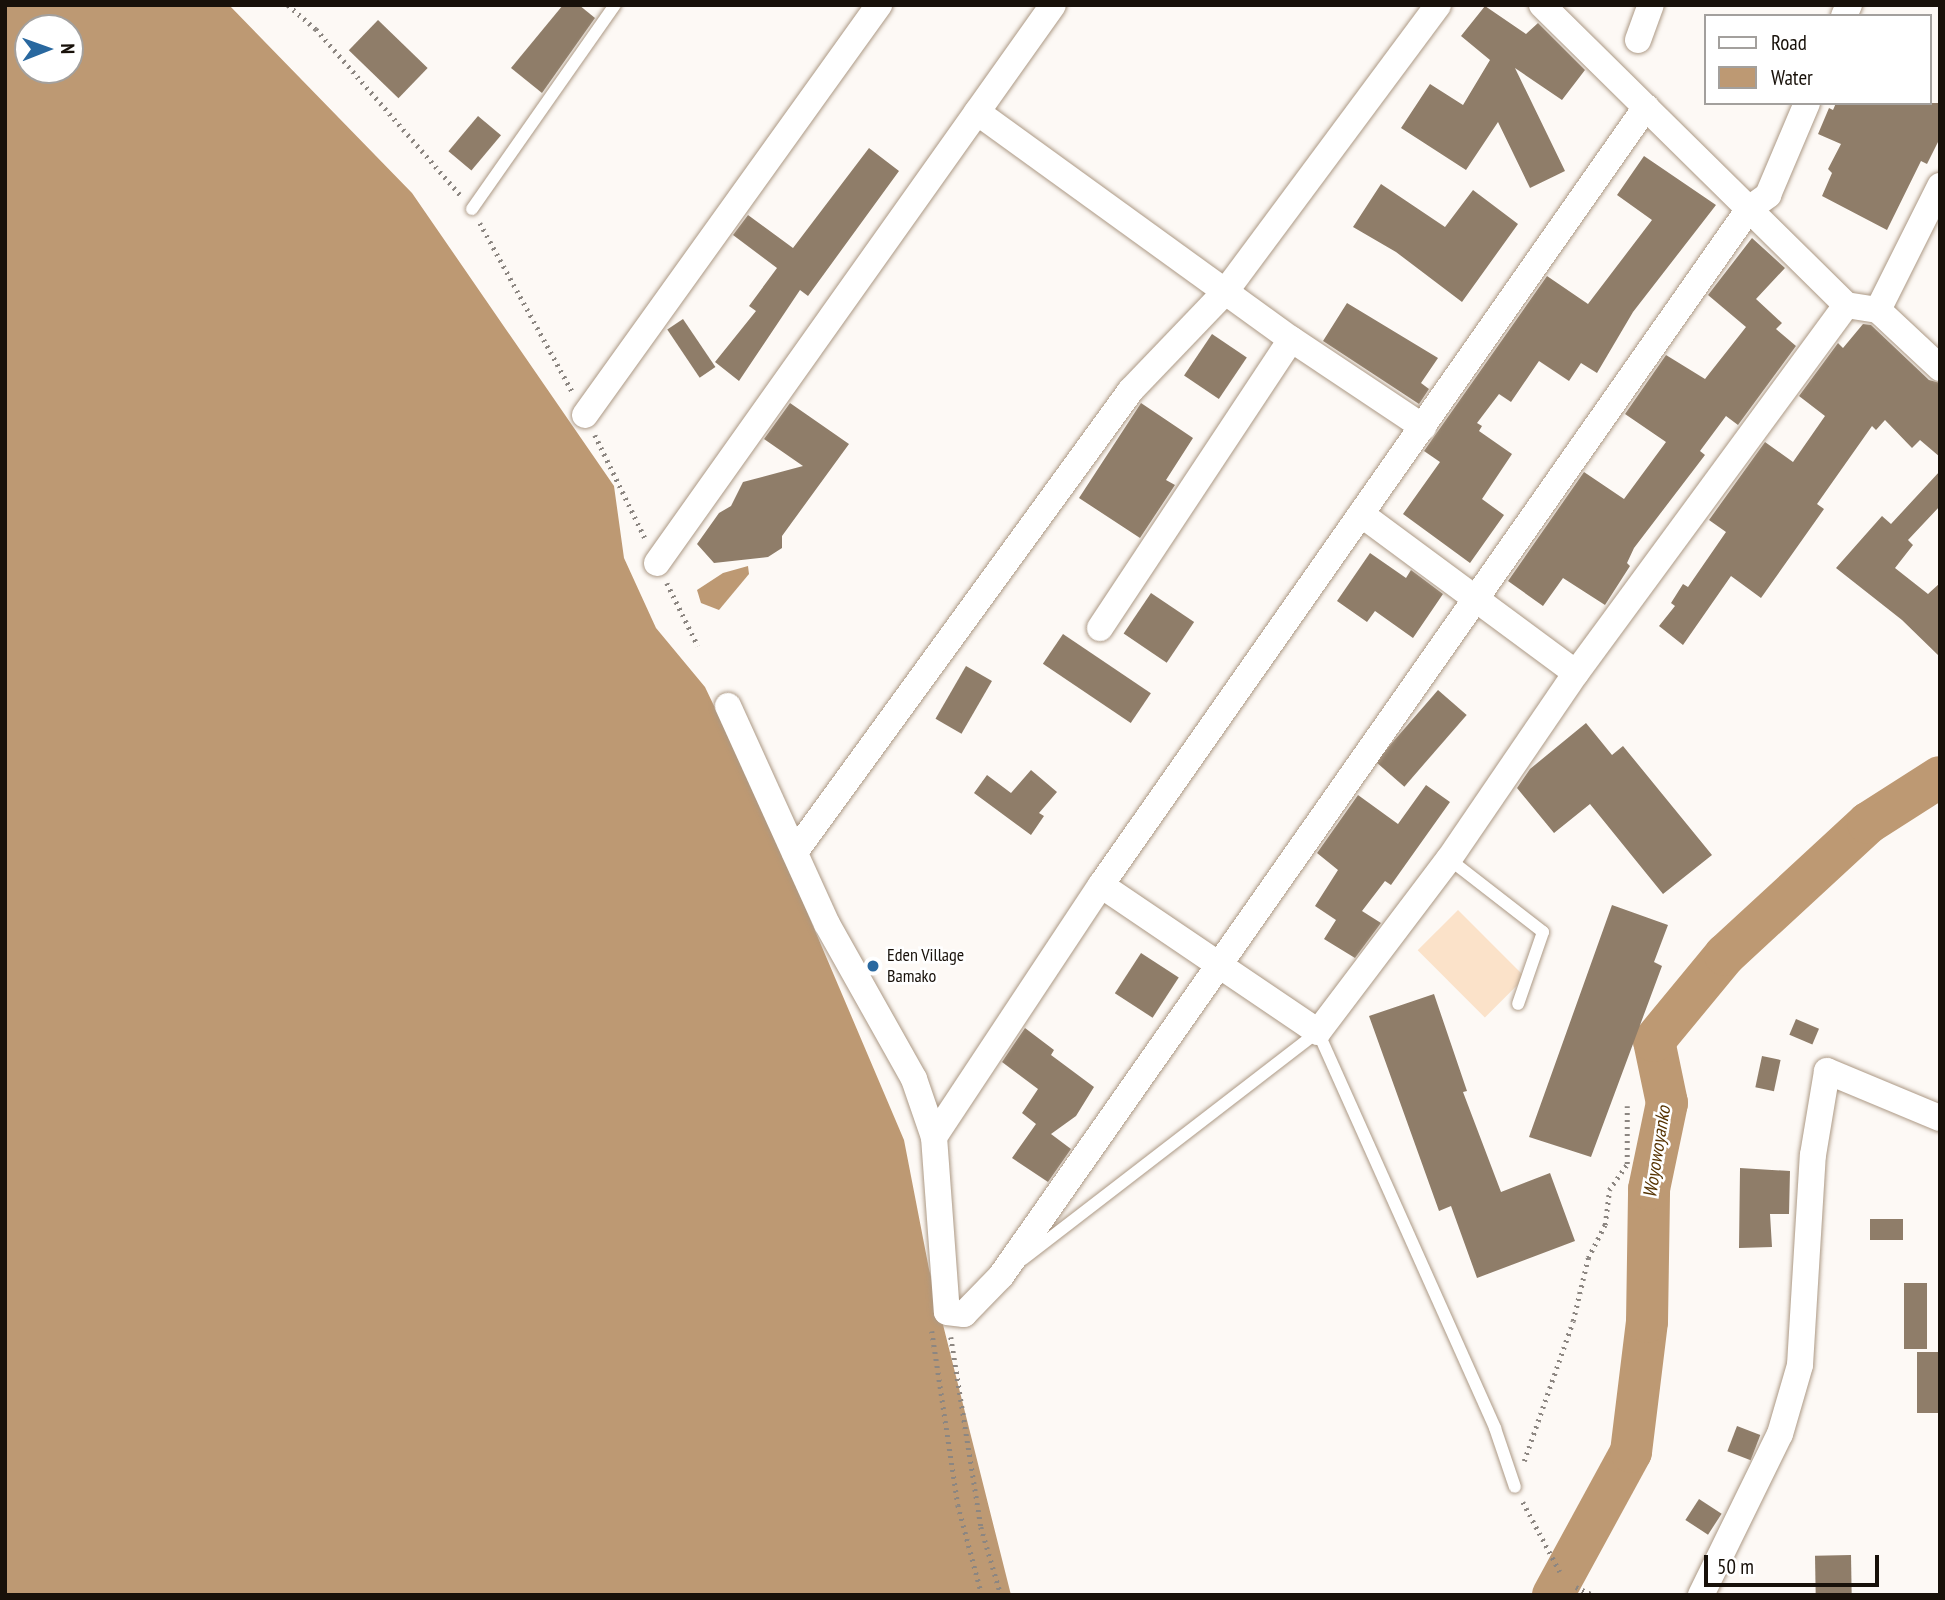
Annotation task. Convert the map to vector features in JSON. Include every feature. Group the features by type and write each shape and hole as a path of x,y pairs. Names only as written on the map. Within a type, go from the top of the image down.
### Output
{"street":[{"path":"585,415 879,5"},
{"path":"657,563 1053,5"},
{"path":"794,852 1131,390 1225,292 1438,5"},
{"path":"1542,5 1846,305 1878,310 1940,368"},
{"path":"1638,40 1651,5"},
{"path":"728,706 827,924 914,1079 934,1137 947,1311 972,1311 1001,1276 1749,209 1768,195 1806,105"},
{"path":"934,1137 1101,885 1646,107"},
{"path":"977,112 1291,339 1423,427"},
{"path":"1878,310 1940,186"},
{"path":"1101,885 1318,1032 1449,859 1576,673 1846,305"},
{"path":"1100,628 1291,339"},
{"path":"1361,514 1576,673"},
{"path":"1701,1595 1780,1434 1800,1365 1813,1156 1827,1071 1940,1118"}],"lane":[{"path":"472,209 615,5"},
{"path":"1449,859 1543,932 1518,1004"},
{"path":"1001,1276 1318,1032 1495,1428 1515,1487"}],"path":[{"path":"288,5 316,29 472,209 585,415 698,646"},
{"path":"1560,1572 1515,1487 1573,1321 1588,1258 1605,1225 1609,1190 1627,1164 1627,1106"},
{"path":"982,1595 958,1505 932,1356 932,1311 947,1311 981,1527 1001,1595"},
{"path":"1576,1587 1593,1595"}],"shaded area":[{"path":"1458,910 1525,977 1485,1017 1418,950"}],"water":[{"path":"5,5 229,5 412,193 614,486 624,558 656,628 705,687 765,813 904,1140 929,1269 1011,1595 5,1595"},
{"path":"748,566 749,574 719,610 701,603 697,590 723,573"}],"building":[{"path":"563,5 579,5 595,18 542,93 511,68"},
{"path":"1485,6 1526,34 1538,23 1585,70 1562,100 1515,68 1565,171 1530,188 1498,122 1466,170 1401,128 1430,84 1463,105 1490,60 1461,36"},
{"path":"378,20 428,68 398,98 349,50"},
{"path":"1940,103 1940,138 1927,164 1921,161 1887,230 1822,196 1832,173 1828,169 1841,144 1818,134 1829,108 1833,110 1835,105"},
{"path":"478,116 501,135 471,171 448,151"},
{"path":"869,148 899,171 808,296 800,290 739,381 715,362 756,311 749,306 777,268 733,235 748,215 793,248"},
{"path":"1644,156 1716,205 1633,312 1597,373 1581,363 1569,381 1539,361 1511,402 1499,394 1477,423 1482,426 1479,431 1512,454 1482,499 1504,515 1470,563 1403,514 1440,462 1424,451 1547,276 1588,304 1652,220 1617,195"},
{"path":"1381,184 1445,227 1473,190 1518,224 1462,302 1396,252 1353,227"},
{"path":"1752,238 1785,268 1756,299 1782,323 1776,329 1796,346 1738,425 1726,416 1700,451 1705,455 1634,548 1627,563 1630,566 1605,605 1563,578 1543,606 1508,581 1584,472 1624,499 1666,442 1625,414 1666,355 1705,379 1746,327 1708,295"},
{"path":"1347,303 1438,358 1421,383 1429,389 1419,404 1323,341"},
{"path":"683,319 715,367 700,378 667,330"},
{"path":"1863,324 1871,325 1929,380 1940,383 1940,457 1920,440 1912,448 1885,420 1876,430 1872,426 1817,504 1824,509 1761,598 1731,576 1683,645 1659,626 1675,606 1671,603 1683,584 1688,587 1726,532 1709,520 1765,442 1793,462 1825,416 1799,396 1838,343 1843,348"},
{"path":"1212,334 1247,357 1219,399 1184,375"},
{"path":"790,403 849,444 782,536 782,548 768,557 714,563 697,544 719,513 731,506 743,482 803,466 764,439"},
{"path":"1141,403 1193,438 1166,480 1175,485 1140,538 1079,498"},
{"path":"1940,471 1940,506 1908,540 1913,545 1895,568 1928,594 1940,583 1940,657 1902,620 1836,568 1882,516 1891,524"},
{"path":"1370,553 1406,578 1411,570 1443,594 1413,638 1375,611 1367,622 1337,601"},
{"path":"1151,593 1194,622 1167,663 1124,634"},
{"path":"1063,634 1151,693 1131,723 1043,664"},
{"path":"966,666 992,681 961,734 936,719"},
{"path":"1438,690 1467,715 1404,787 1376,762"},
{"path":"1586,723 1612,755 1623,746 1712,855 1663,894 1590,804 1554,833 1517,788 1530,769"},
{"path":"1031,770 1057,792 1039,813 1044,816 1031,835 974,793 987,775 1011,793"},
{"path":"1426,785 1450,802 1391,885 1385,881 1362,911 1381,923 1355,958 1324,939 1336,920 1315,906 1338,870 1317,853 1358,795 1398,824"},
{"path":"1612,905 1668,925 1654,962 1662,966 1591,1157 1529,1137"},
{"path":"1141,953 1179,978 1153,1018 1115,993"},
{"path":"1434,994 1467,1091 1463,1092 1501,1192 1550,1173 1575,1241 1477,1278 1451,1206 1439,1211 1369,1016"},
{"path":"1796,1019 1819,1029 1812,1044 1789,1035"},
{"path":"1025,1028 1054,1050 1051,1055 1094,1087 1076,1116 1051,1134 1071,1149 1048,1182 1012,1158 1036,1124 1022,1113 1038,1089 1002,1062"},
{"path":"1762,1056 1781,1060 1774,1091 1755,1087"},
{"path":"1740,1168 1790,1171 1789,1214 1770,1214 1772,1247 1739,1248"},
{"path":"1870,1219 1903,1219 1903,1240 1870,1240"},
{"path":"1904,1283 1927,1283 1927,1349 1904,1349"},
{"path":"1917,1352 1940,1352 1940,1413 1917,1413"},
{"path":"1737,1426 1760,1435 1751,1460 1727,1451"},
{"path":"1699,1499 1722,1514 1708,1535 1685,1520"},
{"path":"1851,1555 1852,1595 1816,1595 1815,1556"}],"waterway":[{"name":"Woyowoyanko","path":"1553,1595 1631,1452 1647,1322 1649,1189 1667,1103 1654,1041 1725,955 1868,823 1940,777"}],"place":[{"name":"Eden Village Bamako","path":"873,966"}]}
